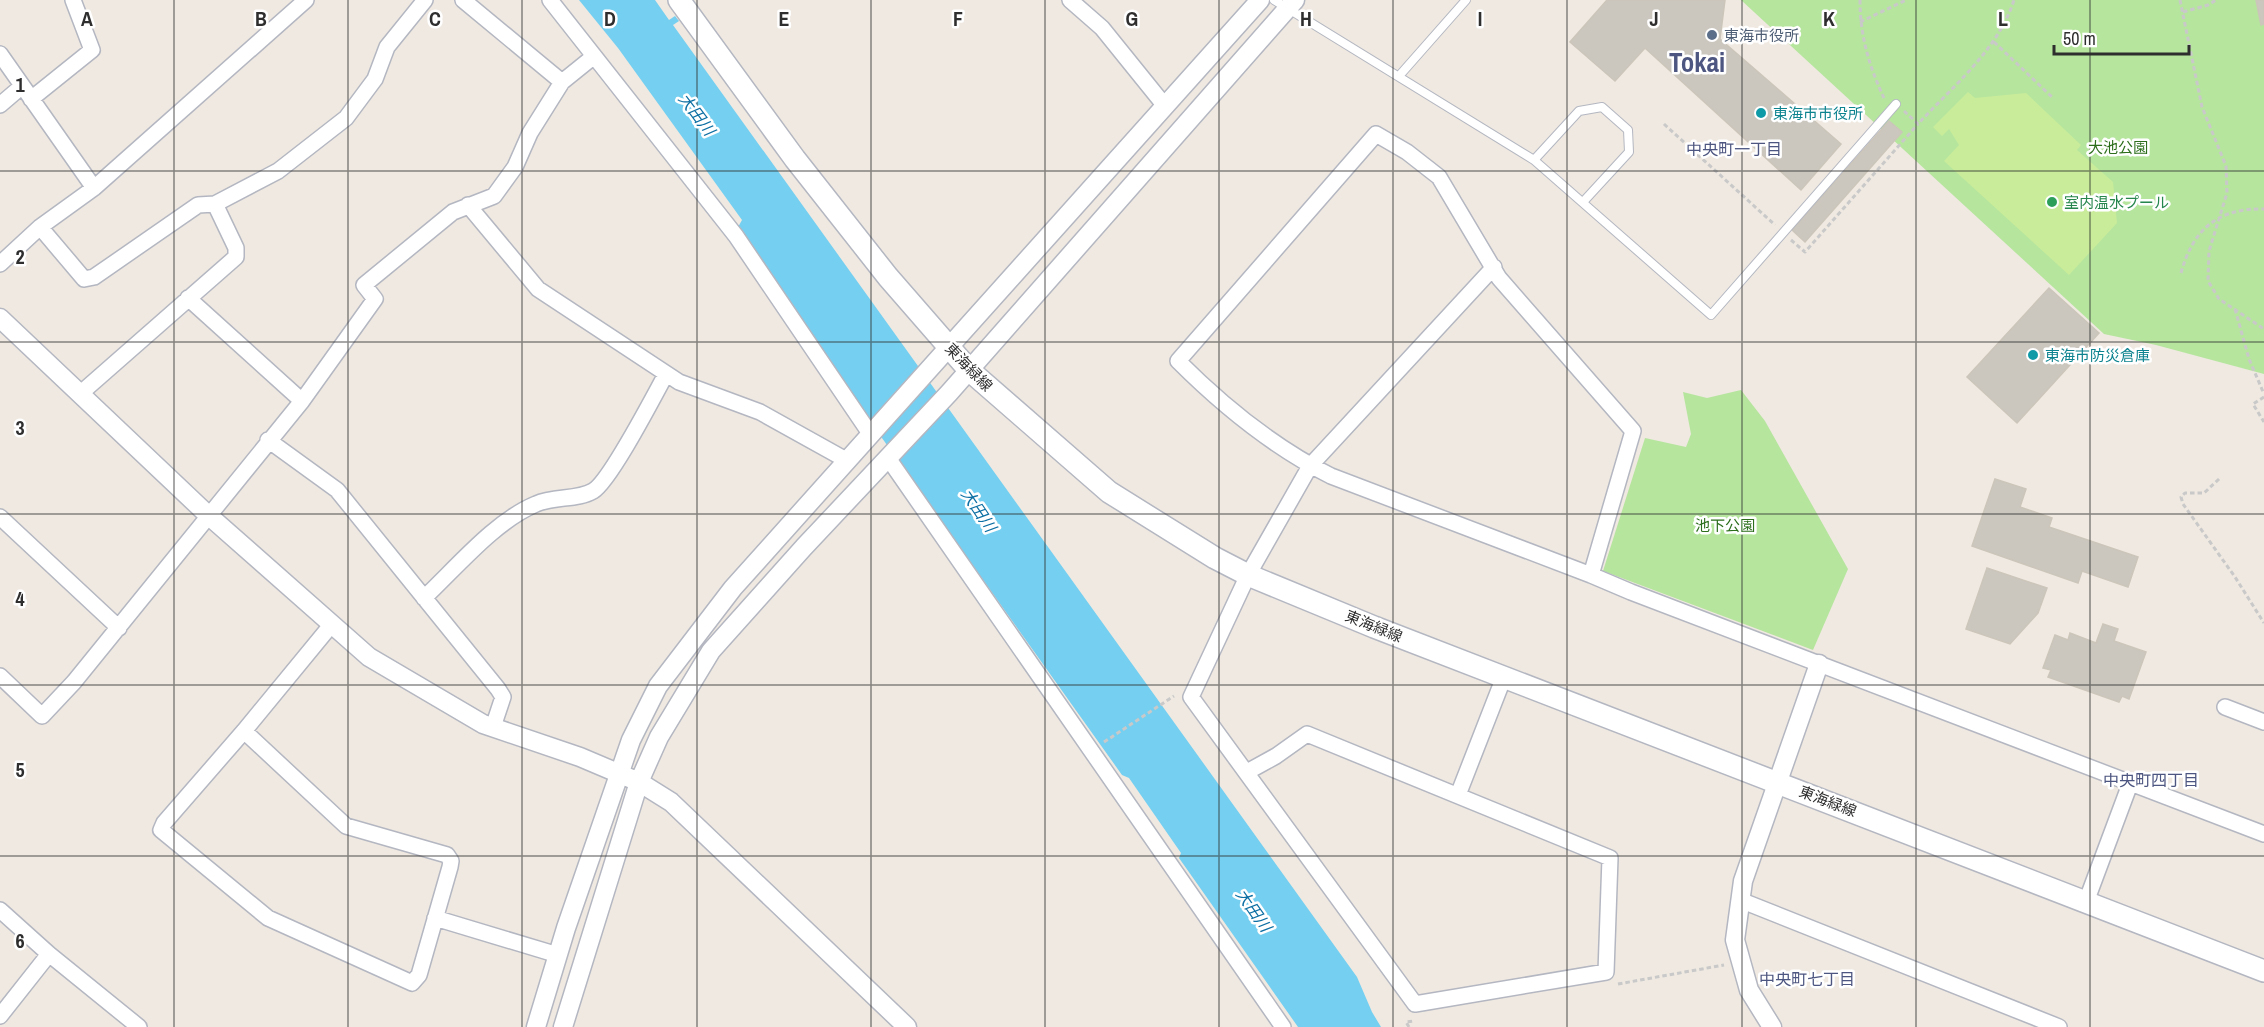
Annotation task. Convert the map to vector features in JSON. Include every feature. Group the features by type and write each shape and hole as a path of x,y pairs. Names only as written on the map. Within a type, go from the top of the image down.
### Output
{"main road":[{"name":"東海緑線","path":"679,0 795,159 888,277 969,369 1109,492 1215,558 1248,575 1504,677 2264,971"}],"street":[{"path":"31,99 92,50 73,0"},
{"path":"0,264 40,227 94,188 306,0"},
{"path":"40,227 84,279 102,273 198,205 215,204 278,171 346,118 375,80 387,46 425,0"},
{"path":"463,0 562,82"},
{"path":"550,0 736,236 874,432"},
{"path":"1070,0 1102,28 1165,106"},
{"path":"536,1027 619,773 631,740 658,686 734,588 1260,0"},
{"path":"563,1027 639,782 659,737 711,651 760,594 950,393 1285,3"},
{"path":"0,54 94,188"},
{"path":"0,676 42,716 119,628 302,400 375,299 364,285 453,212 494,196 515,167 530,133 562,82 593,57"},
{"path":"0,105 21,87"},
{"path":"1591,575 1627,461 1634,431 1499,278 1439,177 1407,152 1376,134 1178,362 1241,417 1310,466 1342,481 2264,834"},
{"path":"81,393 236,256 236,248 215,204"},
{"path":"468,205 538,289 679,382 760,412 848,461"},
{"path":"1247,772 1306,734 1610,858 1606,972 1415,1004 1191,697 1248,575 1310,466 1494,267"},
{"path":"188,298 302,400"},
{"path":"0,318 208,515 369,657 493,727 619,773 639,782 671,802 907,1027"},
{"path":"424,598 513,514 545,500 580,496 595,490 610,471 666,374"},
{"path":"268,440 337,490 503,697 493,727"},
{"path":"890,455 1283,1027"},
{"path":"0,517 119,628"},
{"path":"244,731 346,826 447,855 451,861 419,975 412,983 268,918 161,830 332,624"},
{"path":"1772,1027 1749,990 1735,940 1740,900 1743,881 1819,664"},
{"path":"1458,795 1504,677"},
{"path":"2225,707 2264,722"},
{"path":"2086,902 2130,784"},
{"path":"1740,900 2060,1027"},
{"path":"0,910 49,954 139,1027"},
{"path":"435,918 558,954"},
{"path":"0,1016 49,954"}],"lane":[{"path":"1399,76 1466,0"},
{"path":"1285,3 1534,160 1711,315 1896,104"},
{"path":"1534,160 1579,111 1602,107 1628,130 1629,152 1583,202"}],"path":[{"path":"1860,0 1860,22 1869,67 1890,111"},
{"path":"1860,22 1906,0"},
{"path":"1664,124 1805,252 1994,42 2008,19 2014,0"},
{"path":"2180,0 2202,107 2226,166 2227,193 2210,251 2208,281 2219,299 2264,329"},
{"path":"2183,12 2208,5 2216,0"},
{"path":"1994,42 2053,98"},
{"path":"1896,104 1918,124"},
{"path":"2181,273 2187,253 2201,229 2220,217 2244,208 2264,209"},
{"path":"2234,308 2249,359 2264,396 2253,404 2264,422"},
{"path":"2219,479 2204,493 2185,493 2181,497 2183,504 2235,577 2264,623"},
{"path":"1103,742 1170,699"},
{"path":"1406,1022 1409,1027"}],"green space":[{"name":"大池公園","path":"1741,0 2264,0 2264,374 2156,345 2104,334"},
{"name":"室内温水プール","path":"1968,92 1975,98 2026,93 2081,145 2077,150 2113,182 2117,223 2069,275 1944,161 1959,145 1949,129 1942,136 1933,127"},
{"name":"池下公園","path":"1741,390 1765,421 1848,569 1813,650 1603,571 1645,438 1686,447 1691,434 1683,392 1707,398"}],"water":[{"name":"大田川","path":"579,0 655,0 669,20 675,16 679,21 673,25 1357,977 1381,1027 1298,1027 1179,858 1181,853 1129,778 1122,775 835,372 796,310 737,229 742,220 618,48"}],"building":[{"name":"東海市市役所","path":"1607,0 1725,0 1720,39 1841,144 1801,190 1645,48 1615,81 1570,42"},
{"path":"2256,0 2264,0 2264,24 2261,25"},
{"path":"1889,121 1902,132 1805,242 1792,230"},
{"name":"東海市防災倉庫","path":"2049,288 2099,333 2017,423 1967,377"},
{"path":"1995,479 2026,489 2020,507 2052,518 2049,527 2138,557 2128,587 2082,571 2078,583 1972,546"},
{"path":"1987,568 2047,588 2038,613 2010,644 1966,629"},
{"path":"2103,624 2118,629 2114,641 2146,652 2129,699 2122,696 2119,702 2048,677 2051,670 2043,668 2055,635 2068,640 2070,633 2096,643"}],"place":[{"name":"東海市役所","path":"1712,35"},
{"name":"東海市市役所","path":"1761,113"},
{"name":"室内温水プール","path":"2052,202"},
{"name":"東海市防災倉庫","path":"2033,355"}],"district":[{"name":"Tokai","path":"1697,62"},
{"name":"中央町一丁目","path":"1734,149"},
{"name":"中央町四丁目","path":"2151,780"},
{"name":"中央町七丁目","path":"1807,979"}]}
